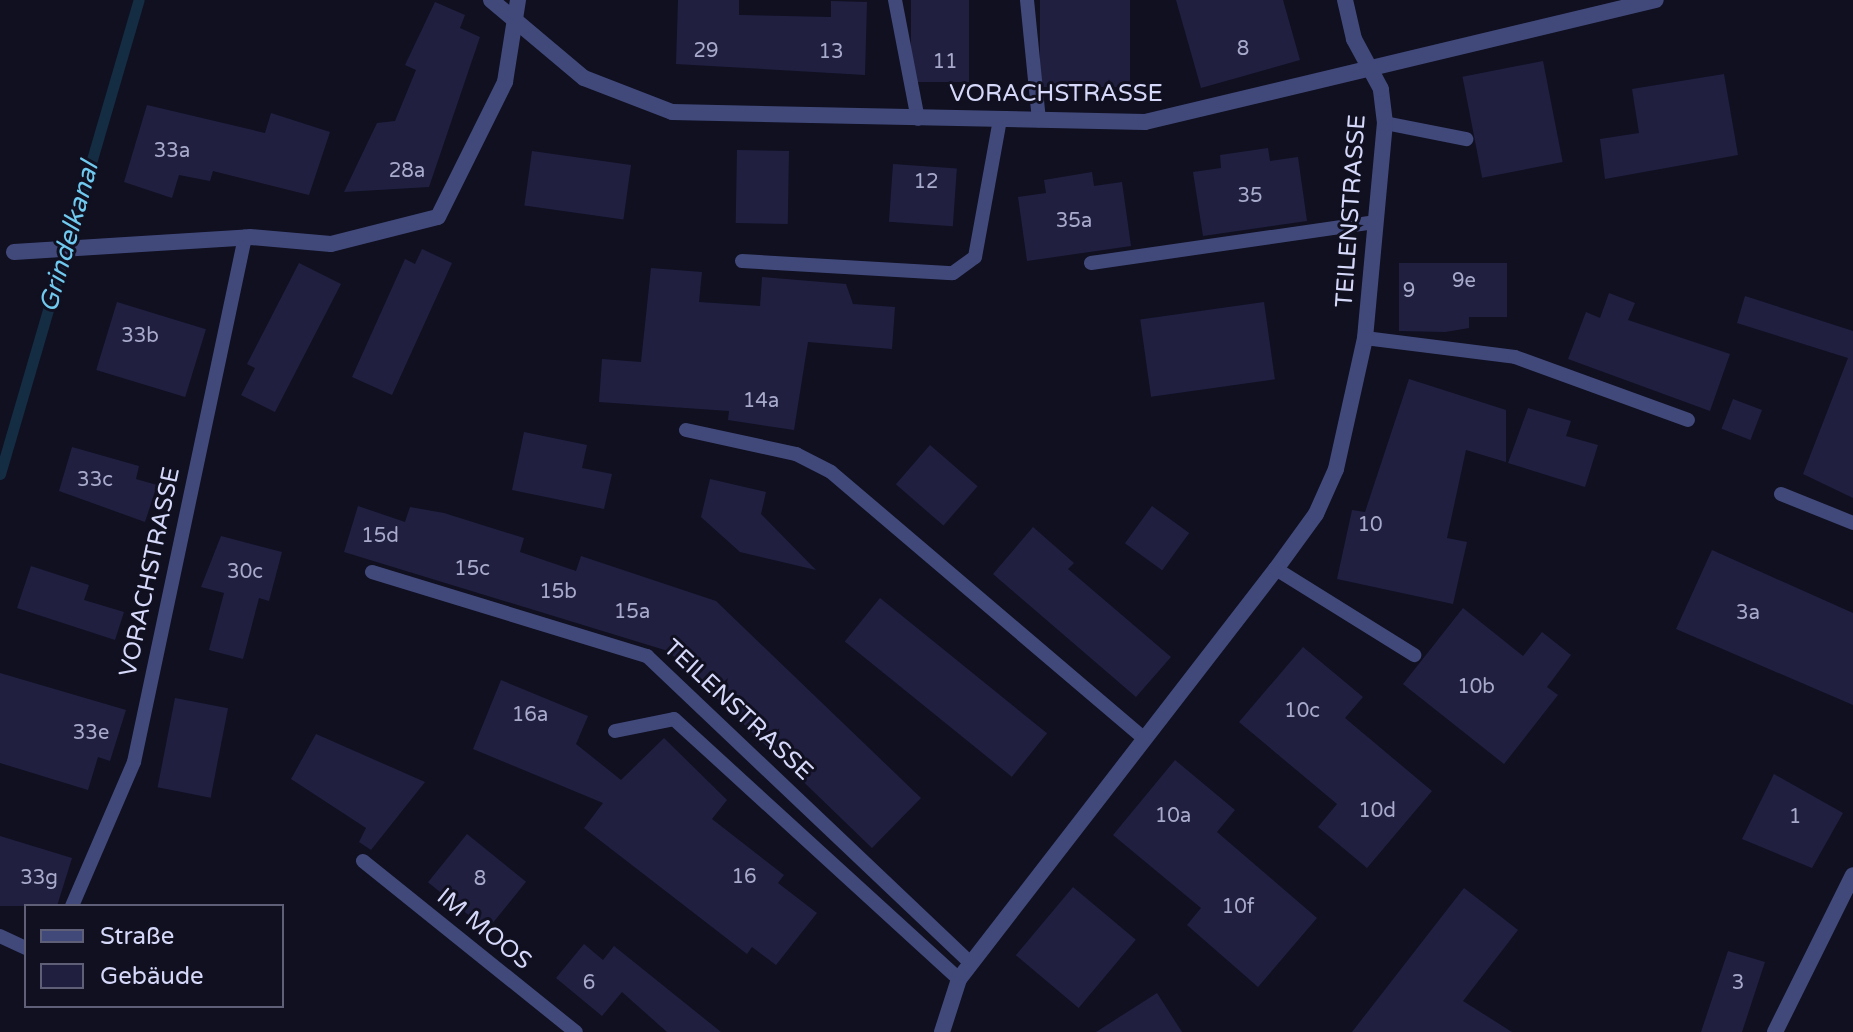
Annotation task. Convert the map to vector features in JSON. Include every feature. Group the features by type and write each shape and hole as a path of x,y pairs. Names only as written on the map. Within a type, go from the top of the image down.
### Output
{"street":[{"name":"VORACHSTRASSE","path":"491,0 584,78 672,112 1000,120 1178,118 1366,63 1656,0"},
{"path":"14,252 245,237 331,244 438,217 505,82 518,0"},
{"name":"TEILENSTRASSE","path":"942,1032 959,979 1276,569 1316,514 1336,469 1365,338 1385,123 1381,89 1366,63 1345,0"},
{"path":"1775,1032 1853,875"}],"lane":[{"path":"895,0 918,119"},
{"path":"1027,0 1039,120"},
{"path":"742,261 953,273 975,257 1000,120"},
{"path":"1385,123 1466,139"},
{"path":"1091,263 1376,222"},
{"name":"VORACHSTRASSE","path":"73,904 134,762 245,237"},
{"name":"TEILENSTRASSE","path":"1365,338 1515,357 1688,420"},
{"path":"686,430 796,454 831,472 1143,738"},
{"path":"1781,494 1853,523"},
{"path":"1276,569 1414,655"},
{"name":"TEILENSTRASSE","path":"372,572 647,656 971,963"},
{"name":"TEILENSTRASSE","path":"615,731 674,719 959,979"},
{"name":"IM MOOS","path":"363,861 576,1032"},
{"path":"0,936 24,947"}],"building":[{"path":"678,0 739,0 739,15 831,17 831,1 867,2 865,75 676,64"},
{"path":"911,0 969,0 969,82 911,82"},
{"path":"1040,0 1130,0 1130,87 1040,87"},
{"path":"1176,0 1283,0 1300,60 1201,88"},
{"path":"435,2 465,15 460,28 480,37 429,187 344,192 377,123 395,121 416,70 405,65"},
{"path":"1543,61 1563,162 1482,178 1463,77"},
{"path":"1724,74 1738,155 1605,179 1600,139 1639,133 1632,89"},
{"path":"147,105 265,133 271,113 330,132 309,195 213,171 210,181 179,175 172,198 124,182"},
{"path":"1268,148 1270,161 1298,157 1307,221 1203,236 1193,172 1221,168 1220,155"},
{"path":"737,150 789,151 788,224 736,223"},
{"path":"532,151 631,165 623,219 524,205"},
{"path":"893,164 957,168 953,226 889,222"},
{"path":"1092,172 1094,186 1122,182 1131,246 1027,261 1018,197 1046,193 1044,180"},
{"path":"422,249 452,263 392,395 352,377 405,259 415,264"},
{"path":"299,263 341,284 275,412 241,395 255,368 247,364"},
{"path":"1399,263 1507,263 1507,317 1469,317 1469,328 1445,332 1399,331"},
{"path":"651,268 702,272 699,302 760,306 762,277 846,284 853,304 895,307 892,349 808,342 794,430 728,420 729,411 599,402 602,359 641,362"},
{"path":"1609,293 1635,303 1628,320 1730,354 1710,411 1568,359 1586,312 1600,318"},
{"path":"1745,296 1853,331 1853,498 1803,474 1848,358 1737,323"},
{"path":"117,302 206,329 185,397 96,370"},
{"path":"1264,302 1275,379 1151,397 1140,319"},
{"path":"1409,379 1506,410 1506,462 1466,450 1447,538 1467,542 1453,604 1337,579 1352,510 1365,512"},
{"path":"1733,399 1762,410 1750,440 1722,429"},
{"path":"1528,408 1571,421 1566,436 1598,445 1585,487 1508,463"},
{"path":"524,432 587,445 582,468 612,474 604,509 512,490"},
{"path":"930,445 978,486 943,526 896,484"},
{"path":"72,447 139,466 136,479 157,485 145,522 59,491"},
{"path":"710,479 766,492 761,514 816,570 740,552 701,517"},
{"path":"358,506 405,522 410,507 444,513 524,538 520,552 576,571 581,556 716,601 921,798 872,848 668,651 344,552"},
{"path":"1152,506 1189,533 1162,570 1125,543"},
{"path":"1033,527 1074,563 1068,569 1171,657 1136,697 993,574"},
{"path":"221,536 282,552 269,601 259,598 243,659 209,650 224,593 201,587"},
{"path":"1712,550 1853,613 1853,705 1676,629"},
{"path":"31,566 89,585 84,600 124,612 115,640 17,608"},
{"path":"880,598 1047,733 1012,777 845,642"},
{"path":"1463,608 1523,656 1542,632 1571,655 1547,687 1558,695 1504,764 1403,684"},
{"path":"1303,647 1363,697 1345,718 1432,791 1367,868 1318,827 1337,804 1239,722"},
{"path":"0,673 126,710 110,761 98,757 88,790 0,763"},
{"path":"501,680 588,716 576,744 621,780 664,738 727,800 712,819 784,875 778,883 817,913 776,965 752,947 747,954 584,828 603,803 473,749"},
{"path":"175,698 228,708 211,798 158,787"},
{"path":"316,734 425,782 371,850 359,842 366,828 291,779"},
{"path":"1175,760 1235,810 1217,832 1317,918 1258,987 1187,925 1201,908 1113,835"},
{"path":"1774,774 1843,813 1812,868 1742,839"},
{"path":"467,834 526,882 487,930 428,882"},
{"path":"0,836 72,858 58,904 0,906"},
{"path":"1073,887 1136,940 1079,1008 1016,955"},
{"path":"1464,888 1518,930 1463,1001 1512,1032 1352,1032"},
{"path":"584,944 603,960 614,946 721,1032 667,1032 622,992 602,1016 556,978"},
{"path":"1728,951 1765,962 1742,1032 1701,1032"},
{"path":"1157,993 1182,1032 1096,1032"}],"waterway":[{"name":"Grindelkanal","path":"0,474 139,0"}]}
